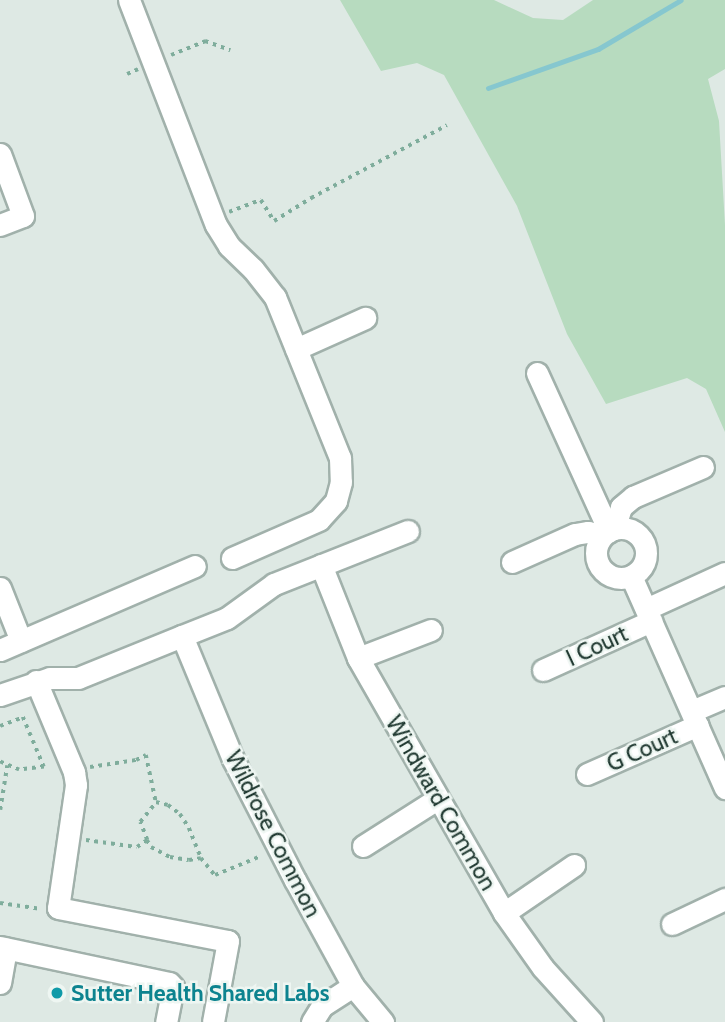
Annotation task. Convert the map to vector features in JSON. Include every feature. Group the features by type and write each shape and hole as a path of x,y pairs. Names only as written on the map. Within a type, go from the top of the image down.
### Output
{"street":[{"path":"129,0 214,219 229,246 253,269 275,297 340,458 341,482 335,501 319,520 232,558"},
{"path":"0,225 23,215 2,165"},
{"path":"296,349 365,318"},
{"path":"537,373 609,532"},
{"path":"512,562 575,534 609,532 630,529 644,542 645,562 631,576 622,578 604,571 596,553 609,532 621,508 633,497 704,467"},
{"path":"0,695 36,681 78,678 227,618 274,584 408,531"},
{"name":"Windward Common","path":"321,565 358,658 504,913 543,968 592,1022"},
{"path":"0,650 195,566"},
{"name":"I Court","path":"543,670 725,573"},
{"path":"631,576 725,788"},
{"path":"0,589 21,641"},
{"path":"358,658 431,629"},
{"name":"Wildrose Common","path":"182,636 233,759 279,849 352,986 383,1022"},
{"path":"36,681 74,772 76,785 58,908 228,942 213,1022"},
{"name":"G Court","path":"587,774 695,718 725,697"},
{"path":"363,846 437,799"},
{"path":"504,913 574,865"},
{"path":"672,924 725,899"},
{"path":"0,983 3,948 169,983 173,987 166,1022"},
{"path":"312,1022 322,1006 352,986"}],"path":[{"path":"172,55 205,41 230,50"},
{"path":"214,219 261,200 274,221 311,198 447,125"},
{"path":"0,726 23,718 44,768 30,771 0,762"},
{"path":"74,772 92,766 136,760 146,755 156,802"},
{"path":"0,810 7,766"},
{"path":"156,802 168,805 180,814 201,858 215,875 279,849"},
{"path":"156,802 140,822 151,847 170,857 189,860 201,858"},
{"path":"68,838 137,847 148,840"},
{"path":"0,903 32,910 58,908"}],"green space":[{"path":"340,0 494,0 533,18 563,20 593,0 725,0 725,69 708,79 719,121 725,225 725,432 706,389 687,378 606,404 567,334 517,206 444,75 417,63 381,71"}],"waterway":[{"path":"488,88 598,49 681,0"}],"place":[{"name":"Sutter Health Shared Labs","path":"57,993"}]}
